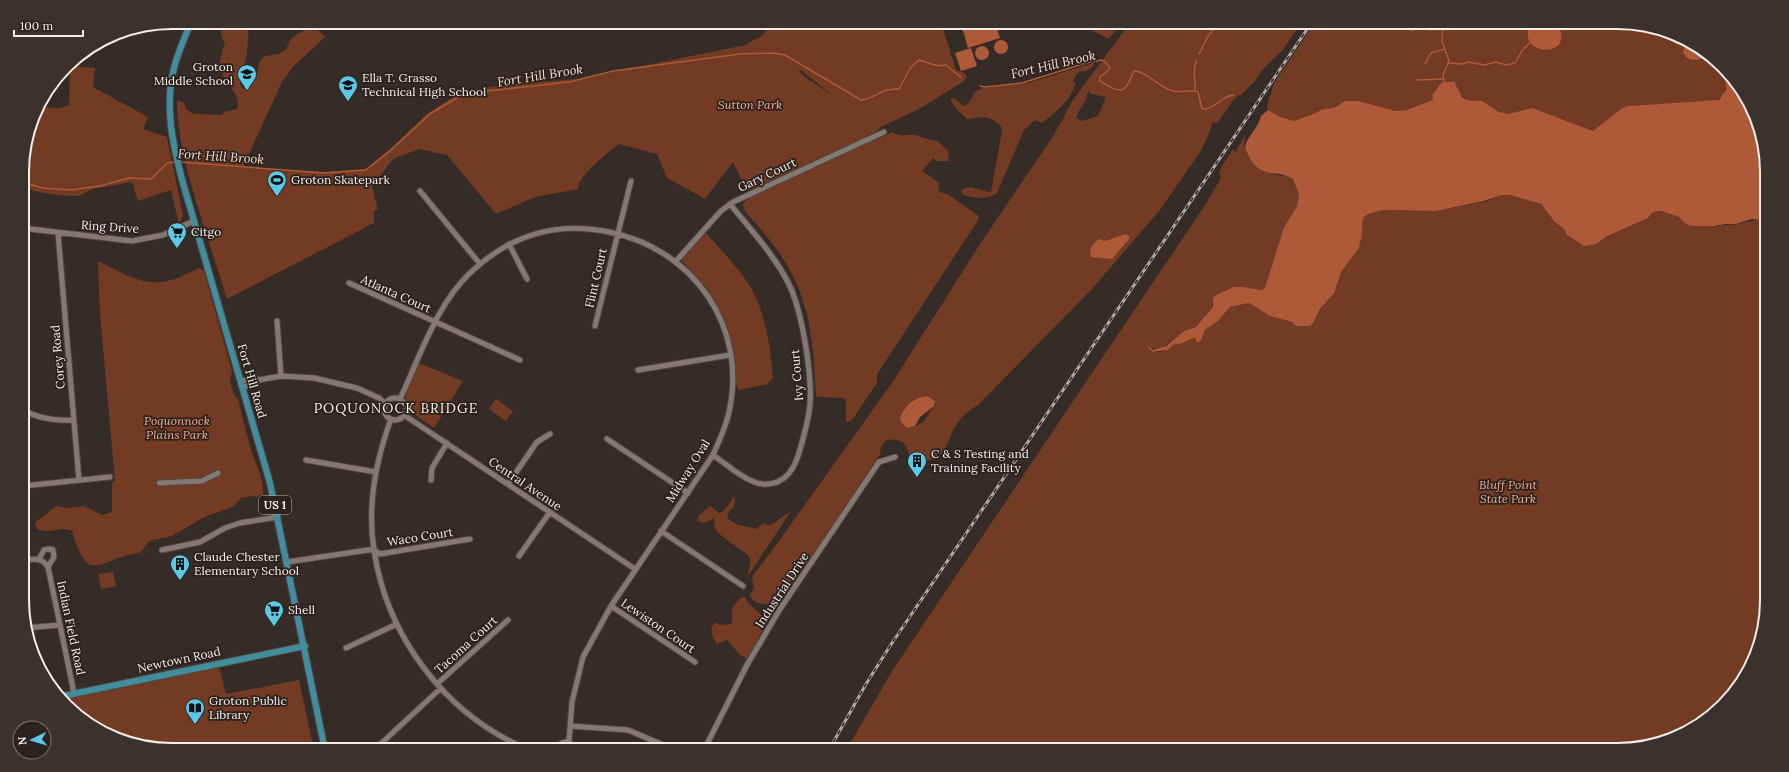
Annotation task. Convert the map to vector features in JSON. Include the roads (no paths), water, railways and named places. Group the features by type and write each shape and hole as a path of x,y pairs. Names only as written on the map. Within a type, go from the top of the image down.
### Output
{"main road":[{"name":"Fort Hill Road","path":"188,29 175,63 170,89 170,119 177,158 269,478 305,646 324,743"},
{"name":"Newtown Road","path":"65,695 305,646"}],"street":[{"name":"Gary Court","path":"676,261 730,204 884,132"},
{"name":"Flint Court","path":"595,326 616,234 631,181"},
{"path":"420,191 480,264"},
{"name":"Ivy Court","path":"713,455 751,481 762,484 779,481 788,475 796,464 808,419 810,404 810,384 802,326 791,289 779,267 730,204"},
{"name":"Ring Drive","path":"29,229 137,240 163,235 194,221"},
{"name":"Midway Oval","path":"400,399 443,306 455,289 480,264 509,244 540,232 559,229 593,229 616,234 654,247 676,261 695,280 713,304 724,328 730,355 732,385 729,412 723,431 713,455 611,606 583,657 572,702 569,741"},
{"name":"Corey Road","path":"58,233 78,480"},
{"path":"509,244 527,280"},
{"name":"Atlanta Court","path":"349,283 520,360"},
{"path":"277,321 281,376"},
{"path":"638,370 730,355"},
{"path":"242,384 256,378 259,380 281,376 314,378 349,386 379,398 386,404"},
{"path":"391,399 400,399 406,406 404,416 399,419 391,419 385,412 386,404 391,399"},
{"path":"29,412 45,419 73,420"},
{"name":"Central Avenue","path":"404,416 447,443 635,569"},
{"path":"391,419 376,472 373,498 374,550 388,603 397,624 416,658 439,686 453,701 475,720 514,743"},
{"path":"508,484 536,442 550,434"},
{"path":"607,439 688,493"},
{"path":"431,480 432,468 447,443"},
{"name":"Industrial Drive","path":"708,743 747,665 780,609 879,462 895,457"},
{"path":"306,460 376,472"},
{"path":"159,483 202,481 218,473"},
{"path":"29,485 110,477"},
{"path":"519,556 550,512"},
{"path":"162,550 200,542 225,528 240,523 278,517"},
{"path":"661,531 743,586"},
{"name":"Waco Court","path":"287,562 374,550 380,554 470,539"},
{"name":"Indian Field Road","path":"39,559 43,551 49,549 53,550 54,557 48,567"},
{"name":"Indian Field Road","path":"29,560 39,559 45,562 48,567 74,693"},
{"name":"Lewiston Court","path":"611,606 695,662"},
{"name":"Tacoma Court","path":"381,743 508,620"},
{"path":"32,627 59,624"},
{"path":"346,648 397,624"},
{"path":"570,726 628,730 659,743"},
{"path":"562,743 569,741"}],"waterway":[{"path":"1199,54 1207,38 1214,29"},
{"path":"1443,29 1442,41 1449,61 1443,75 1444,82"},
{"path":"1448,63 1463,64 1468,62 1484,65 1496,62 1506,65 1515,63 1523,49 1530,43"},
{"path":"1425,64 1431,53 1445,49"},
{"name":"Fort Hill Brook","path":"179,162 324,173 366,170 391,150 430,114 460,96 477,92 569,82 613,71 740,54 773,53 785,55 861,100 871,98 886,90 899,89 911,67 919,60 935,65 946,65 961,77"},
{"name":"Fort Hill Brook","path":"980,86 985,87 1022,83 1086,63 1102,60 1108,65 1109,69 1100,77 1100,81 1117,90 1124,89 1127,86 1133,72 1136,71 1145,74 1173,91 1198,92 1202,109 1207,109 1226,97 1234,95"},
{"path":"1195,90 1194,70 1196,61"},
{"path":"1417,80 1444,79"},
{"name":"Fort Hill Brook","path":"29,184 43,188 71,190 100,186 129,178 151,179 167,163 175,162"}],"railway":[{"path":"833,743 866,684 890,646 1307,29"}],"place":[{"name":"Groton Middle School","path":"247,91"},
{"name":"Ella T. Grasso Technical High School","path":"348,102"},
{"name":"Groton Skatepark","path":"277,197"},
{"name":"Citgo","path":"177,249"},
{"name":"C & S Testing and Training Facility","path":"917,478"},
{"name":"Claude Chester Elementary School","path":"180,581"},
{"name":"Shell","path":"274,627"},
{"name":"Groton Public Library","path":"195,725"}],"district":[{"name":"POQUONOCK BRIDGE","path":"396,408"}],"park label":[{"name":"Sutton Park","path":"750,105"},
{"name":"Poquonnock Plains Park","path":"177,428"},
{"name":"Bluff Point State Park","path":"1508,492"}]}
